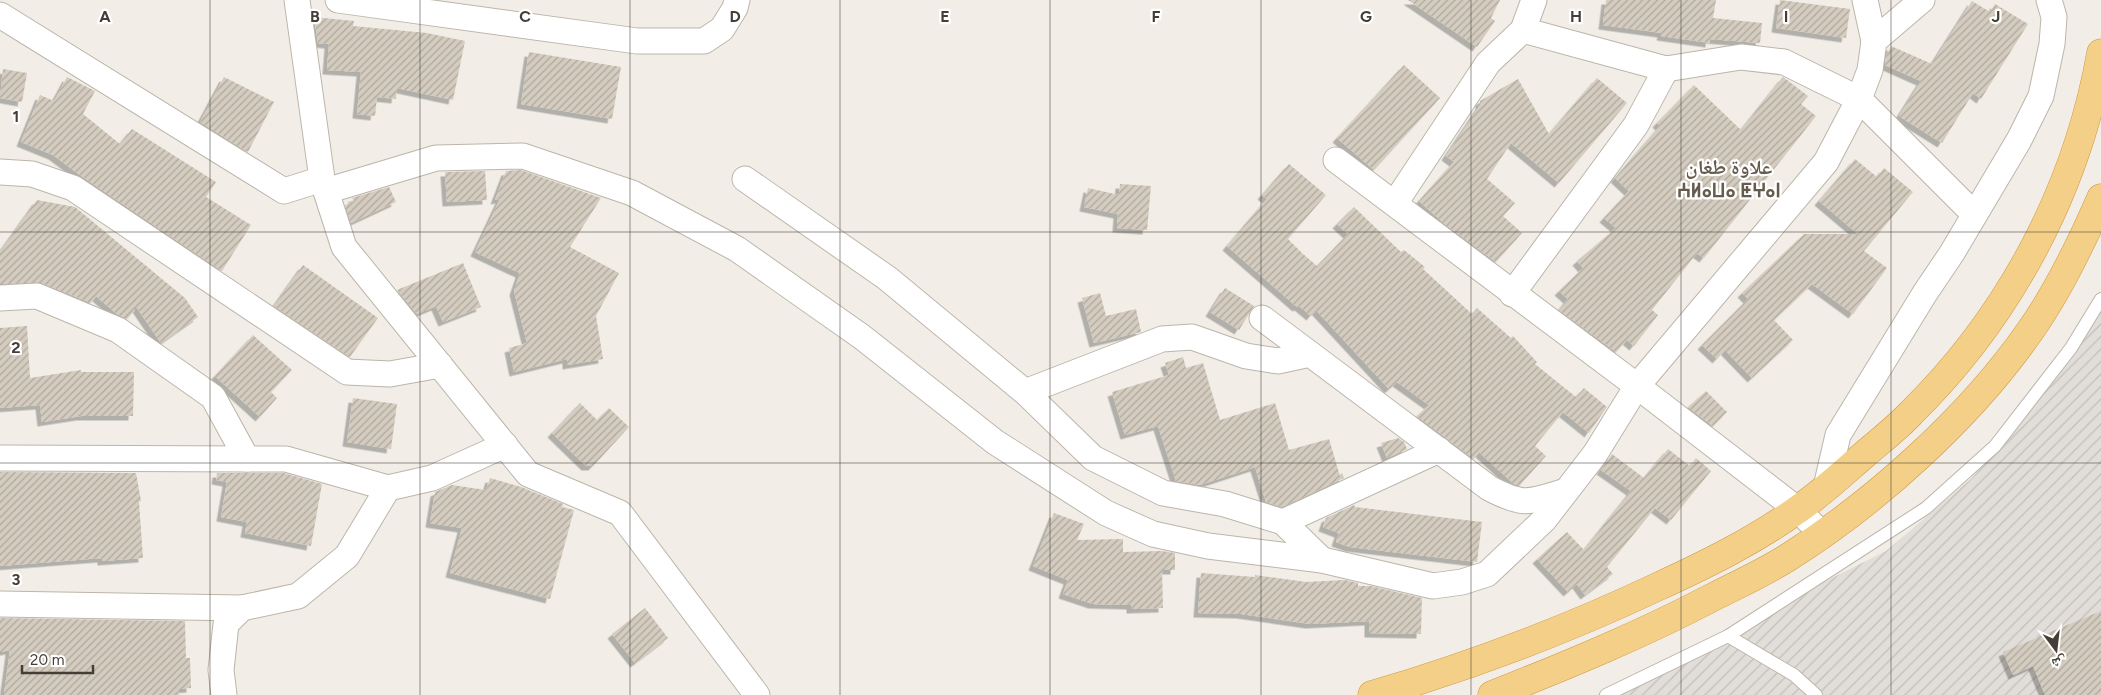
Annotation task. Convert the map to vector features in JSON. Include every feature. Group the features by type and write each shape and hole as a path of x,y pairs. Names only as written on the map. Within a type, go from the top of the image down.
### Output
{"highway":[{"path":"1372,695 1451,672 1618,605 1721,556 1798,510 1910,414 1937,386 1988,324 2014,285 2031,254 2065,184 2084,127 2101,53"},
{"path":"1492,695 1639,635 1786,559 1823,534 1917,456 1974,399 2004,365 2030,331 2056,290 2081,243 2101,198"}],"street":[{"path":"297,0 324,185 344,247 528,474 620,513 757,695"},
{"path":"338,0 637,41 704,41 722,29 735,8 737,0"},
{"path":"1395,203 1488,63 1523,30 1534,0"},
{"path":"0,15 284,191 324,185 436,158 523,156 632,193 737,249 862,336 995,442 1106,513 1152,534 1208,546 1322,560 1433,586 1462,582 1487,574 1544,520 1595,454 1637,386 1826,162 1859,99 1870,70 1874,41 1865,0"},
{"path":"1874,41 1922,0"},
{"path":"1826,487 1838,435 1952,253 2019,140 2041,96 2052,44 2054,17 2049,0"},
{"path":"1523,30 1666,69 1741,57 1784,62 1859,99 1974,214"},
{"path":"1512,294 1636,125 1666,69"},
{"path":"1336,160 1637,386 1798,510 1823,534"},
{"path":"0,172 32,174 73,188 347,372 390,374 440,364"},
{"path":"745,178 887,278 1025,392 1094,458 1163,493 1225,504 1283,522 1322,560"},
{"path":"0,298 37,296 118,330 213,397 247,459"},
{"path":"1262,318 1489,488 1513,500 1530,501 1566,491"},
{"path":"1025,392 1162,339 1192,337 1246,356 1278,361 1310,354"},
{"path":"0,458 286,459 388,488 432,478 505,445"},
{"path":"1283,522 1439,450"},
{"path":"0,604 242,608 298,596 347,556 388,488"},
{"path":"224,695 220,670 226,624 242,608"}],"lane":[{"path":"1606,695 1728,636 1926,508 1995,446 2071,348 2101,299"},
{"path":"1728,636 1794,675 1816,695"}],"shaded area":[{"path":"2101,311 2101,695 1597,695 1886,551 1972,478 2048,389"}],"building":[{"path":"1408,0 1500,0 1491,18 1495,21 1477,47"},
{"path":"1606,0 1716,0 1713,18 1762,23 1760,43 1710,39 1710,43 1661,36 1662,33 1603,25"},
{"path":"1780,0 1850,9 1846,38 1776,28"},
{"path":"1972,1 1990,12 1995,4 2028,24 1981,99 1973,93 1942,143 1899,116 1921,81 1885,65 1886,56 1891,46 1932,64"},
{"path":"314,17 354,21 353,26 427,33 465,41 453,100 397,88 396,99 377,97 375,116 357,114 361,72 327,70 329,44 318,43"},
{"path":"529,52 621,67 612,119 521,104"},
{"path":"1404,65 1440,98 1374,170 1337,138"},
{"path":"3,69 27,73 22,102 0,98"},
{"path":"67,77 95,91 83,114 120,144 132,129 216,182 206,197 251,225 222,271 53,155 21,142 40,95 54,101"},
{"path":"224,77 274,102 248,152 200,122"},
{"path":"1783,77 1808,96 1801,104 1816,116 1704,258 1697,253 1652,310 1658,315 1634,346 1627,340 1616,352 1559,310 1568,299 1559,291 1583,268 1577,261 1616,228 1604,218 1629,191 1615,178 1660,126 1657,123 1694,85 1741,130"},
{"path":"1597,78 1627,103 1559,183 1511,143 1487,179 1515,203 1503,216 1522,233 1496,262 1446,225 1419,201 1454,162 1446,156 1480,105 1480,101 1518,79 1549,134"},
{"path":"1855,159 1877,177 1884,168 1913,192 1864,251 1887,268 1853,314 1812,284 1774,320 1793,340 1752,378 1725,350 1717,359 1702,345 1748,299 1742,293 1804,234 1858,234 1819,201"},
{"path":"1289,164 1326,195 1288,239 1303,254 1317,266 1348,234 1337,224 1354,207 1401,252 1404,250 1425,267 1423,269 1472,314 1477,308 1511,338 1513,336 1537,362 1535,364 1576,397 1584,388 1607,407 1589,433 1563,412 1535,446 1546,456 1520,485 1514,484 1479,452 1474,459 1417,416 1429,405 1397,382 1389,389 1316,310 1311,316 1299,306 1297,307 1227,246 1267,199 1262,195"},
{"path":"521,170 601,198 570,247 619,273 596,316 603,359 567,365 567,359 514,372 509,348 527,343 514,291 520,273 475,252 500,199 495,200 506,171"},
{"path":"485,171 487,200 447,202 445,172"},
{"path":"1120,184 1151,186 1147,230 1117,228 1118,214 1084,207 1088,188 1119,195"},
{"path":"389,187 396,202 351,223 345,205 354,201 352,198"},
{"path":"37,200 75,207 185,298 198,317 161,343 135,305 135,310 127,319 117,314 96,296 91,303 42,283 0,284 0,252"},
{"path":"463,263 481,307 443,322 436,306 417,314 397,290"},
{"path":"303,265 378,318 350,357 274,306"},
{"path":"1225,288 1254,306 1239,330 1210,312"},
{"path":"1100,293 1106,316 1136,309 1141,332 1094,343 1082,298"},
{"path":"27,326 30,378 81,370 81,372 134,372 133,416 81,416 42,422 40,405 0,408 0,328"},
{"path":"253,335 292,370 271,392 277,398 260,417 215,376"},
{"path":"1183,357 1186,368 1203,363 1220,420 1275,403 1289,450 1329,439 1340,476 1342,473 1344,478 1282,507 1266,502 1255,467 1200,485 1176,481 1158,426 1125,435 1112,392 1169,375 1165,363"},
{"path":"1706,391 1727,412 1713,426 1688,407"},
{"path":"353,398 397,404 391,449 347,442"},
{"path":"580,403 597,420 609,408 629,427 593,466 586,466 552,433"},
{"path":"1398,438 1404,442 1407,449 1387,458 1381,443"},
{"path":"1668,449 1690,466 1696,458 1711,471 1671,520 1655,508 1607,567 1613,574 1585,595 1577,584 1568,592 1537,559 1567,532 1584,550 1631,491 1601,470 1612,454 1644,478"},
{"path":"0,472 136,473 141,501 139,502 143,558 102,561 102,558 0,566"},
{"path":"217,473 284,473 322,484 311,546 245,533 247,522 221,517 227,482 216,480"},
{"path":"490,478 521,487 563,504 562,507 574,510 550,599 450,573 462,528 430,523 435,492 452,485 486,490"},
{"path":"1354,505 1355,507 1482,522 1477,562 1350,547 1336,542 1339,533 1323,527 1326,518"},
{"path":"1054,513 1084,524 1077,540 1123,539 1123,552 1162,551 1175,553 1175,570 1162,570 1163,608 1131,609 1131,605 1093,604 1063,594 1068,580 1033,566"},
{"path":"1201,573 1255,577 1255,575 1306,582 1345,580 1358,583 1358,586 1371,586 1422,598 1421,634 1369,633 1369,621 1310,624 1241,614 1198,613"},
{"path":"645,608 668,638 635,663 612,634"},
{"path":"2101,611 2101,695 2045,695 2033,666 2013,675 2003,652"},
{"path":"0,618 185,621 186,658 190,658 191,688 178,689 179,695 4,695 10,650 0,652"}],"district":[{"name":"علاوة طغان ⵄⵍⴰⵡⴰ ⵟⵖⴰⵏ","path":"1729,178"}]}
